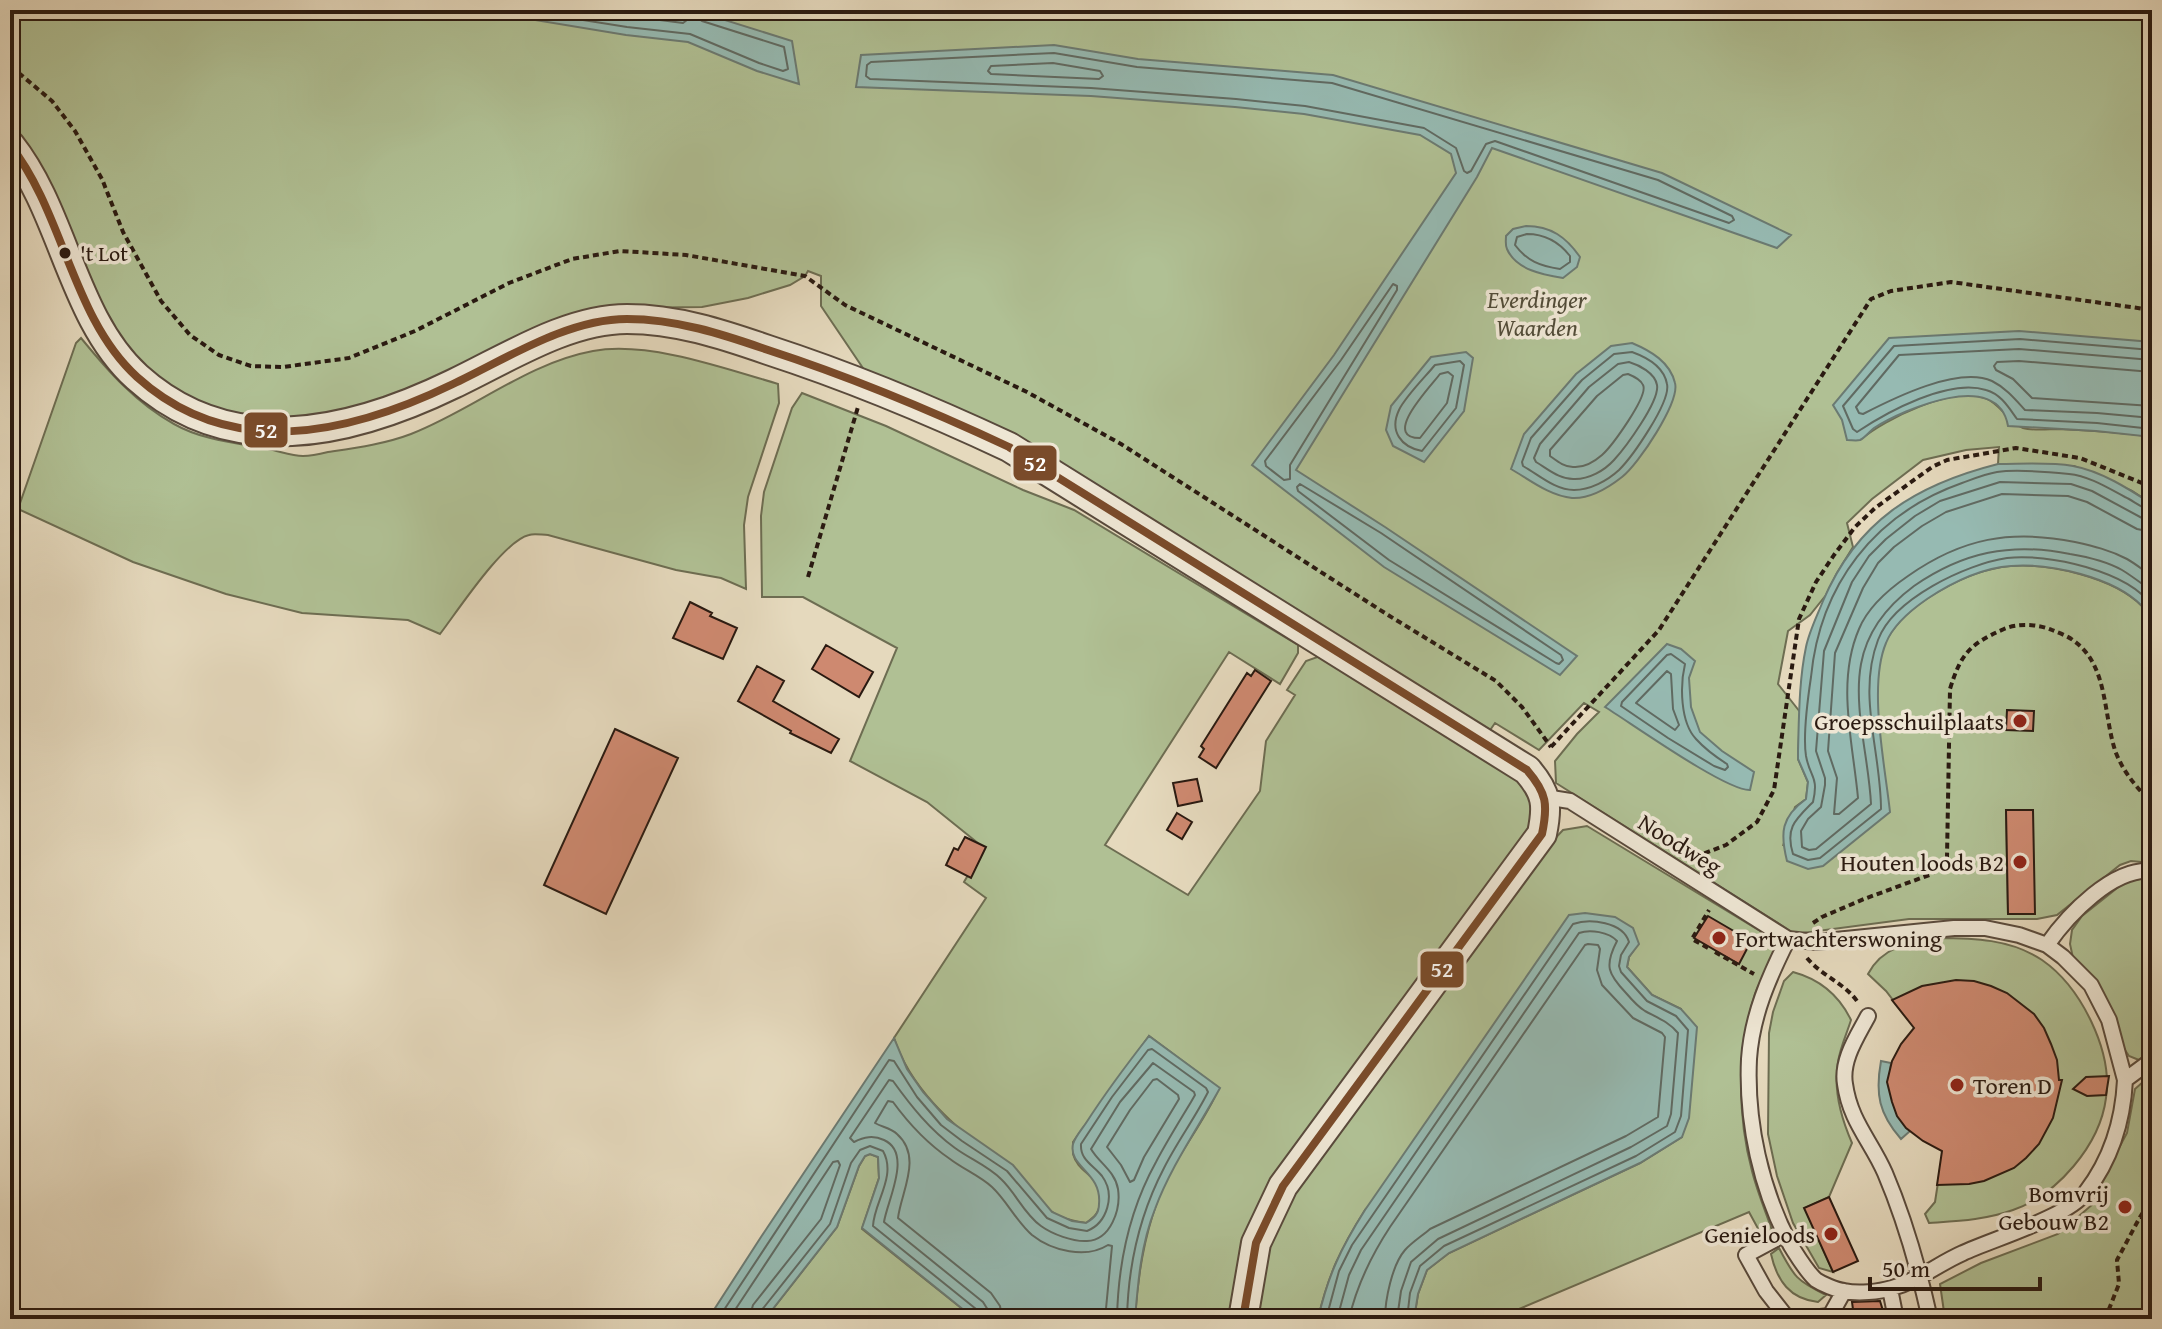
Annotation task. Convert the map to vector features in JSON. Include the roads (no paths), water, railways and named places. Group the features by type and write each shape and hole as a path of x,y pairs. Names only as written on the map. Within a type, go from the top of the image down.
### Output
{"street":[{"path":"10,145 24,163 53,222 84,300 109,343 134,374 163,399 204,420 266,431 318,430 378,416 453,384 523,347 594,322 625,319 675,323 720,334 865,383 925,407 1009,447 1527,770 1545,797 1547,812 1542,834 1283,1186 1256,1243 1243,1319"}],"lane":[{"name":"Noodweg","path":"1545,797 1570,801 1788,939"},
{"path":"2047,945 2060,926 2111,882 2120,876 2152,871"},
{"path":"1954,928 1985,928 2047,945 2063,957 2091,985 2109,1020 2125,1080 2124,1106 2117,1135 2085,1195 2062,1212 1959,1255 1921,1277 1890,1289 1844,1291 1817,1281 1799,1260 1785,1234 1765,1182 1751,1117 1749,1059 1757,1010 1767,981 1788,939 1816,942 1954,928"},
{"path":"1868,1016 1846,1062 1844,1083 1855,1122 1883,1169 1891,1189 1921,1277 1930,1319"},
{"path":"2125,1080 2152,1060"},
{"path":"1785,1234 1746,1255 1766,1291 1788,1319"},
{"path":"1890,1289 1895,1314 1893,1319"},
{"path":"1801,1319 1830,1316 1844,1291"}],"water":[{"path":"474,10 693,10 792,41 799,84 757,71 688,42"},
{"path":"1054,45 1138,59 1333,75 1662,173 1791,235 1777,248 1492,148 1296,470 1577,656 1560,675 1384,567 1252,465 1334,355 1456,173 1451,154 1420,135 1304,114 1091,96 856,87 861,55"},
{"path":"1526,226 1543,228 1563,238 1580,257 1577,267 1563,278 1531,270 1517,262 1507,249 1506,236 1513,229"},
{"path":"2019,331 2152,342 2152,437 2008,426 2001,409 1987,399 1969,396 1927,404 1888,420 1860,440 1847,440 1842,420 1833,405 1889,338"},
{"path":"1632,343 1664,363 1675,383 1675,392 1665,418 1629,470 1599,492 1572,498 1548,491 1511,469 1524,434 1576,374 1611,346"},
{"path":"1466,352 1473,358 1464,411 1424,462 1393,446 1386,430 1391,406 1431,357"},
{"path":"1998,464 2055,464 2083,468 2114,481 2152,504 2152,621 2142,606 2115,587 2081,574 2044,567 2011,566 1978,573 1927,599 1893,630 1881,661 1879,726 1890,812 1823,866 1808,869 1787,861 1784,826 1792,812 1806,799 1808,782 1798,759 1800,699 1807,641 1837,573 1871,528 1892,510 1940,483"},
{"path":"1667,644 1681,649 1695,661 1689,678 1691,707 1700,732 1754,772 1750,790 1721,780 1700,768 1605,707"},
{"path":"1585,913 1615,917 1633,928 1639,944 1629,957 1627,967 1652,995 1681,1009 1697,1027 1689,1118 1682,1137 1640,1163 1449,1253 1427,1270 1418,1294 1414,1319 1318,1319 1336,1262 1365,1210 1569,915"},
{"path":"1149,1036 1220,1088 1177,1162 1150,1222 1143,1249 1135,1319 975,1319 862,1228 879,1178 878,1157 870,1154 859,1166 837,1227 765,1319 708,1319 894,1038 907,1069 947,1119 1013,1165 1052,1212 1072,1221 1086,1223 1098,1210 1099,1193 1096,1184 1075,1159 1073,1144"},
{"path":"1881,1061 1891,1063 1892,1100 1898,1116 1910,1131 1901,1139 1880,1103 1878,1084"}],"place":[{"name":"'t Lot","path":"65,253"},
{"name":"Groepsschuilplaats","path":"2020,721"},
{"name":"Houten loods B2","path":"2020,862"},
{"name":"Fortwachterswoning","path":"1719,938"},
{"name":"Toren D","path":"1957,1085"},
{"name":"Bomvrij Gebouw B2","path":"2125,1207"},
{"name":"Genieloods","path":"1831,1234"}],"park label":[{"name":"Everdinger Waarden","path":"1537,313"}]}
